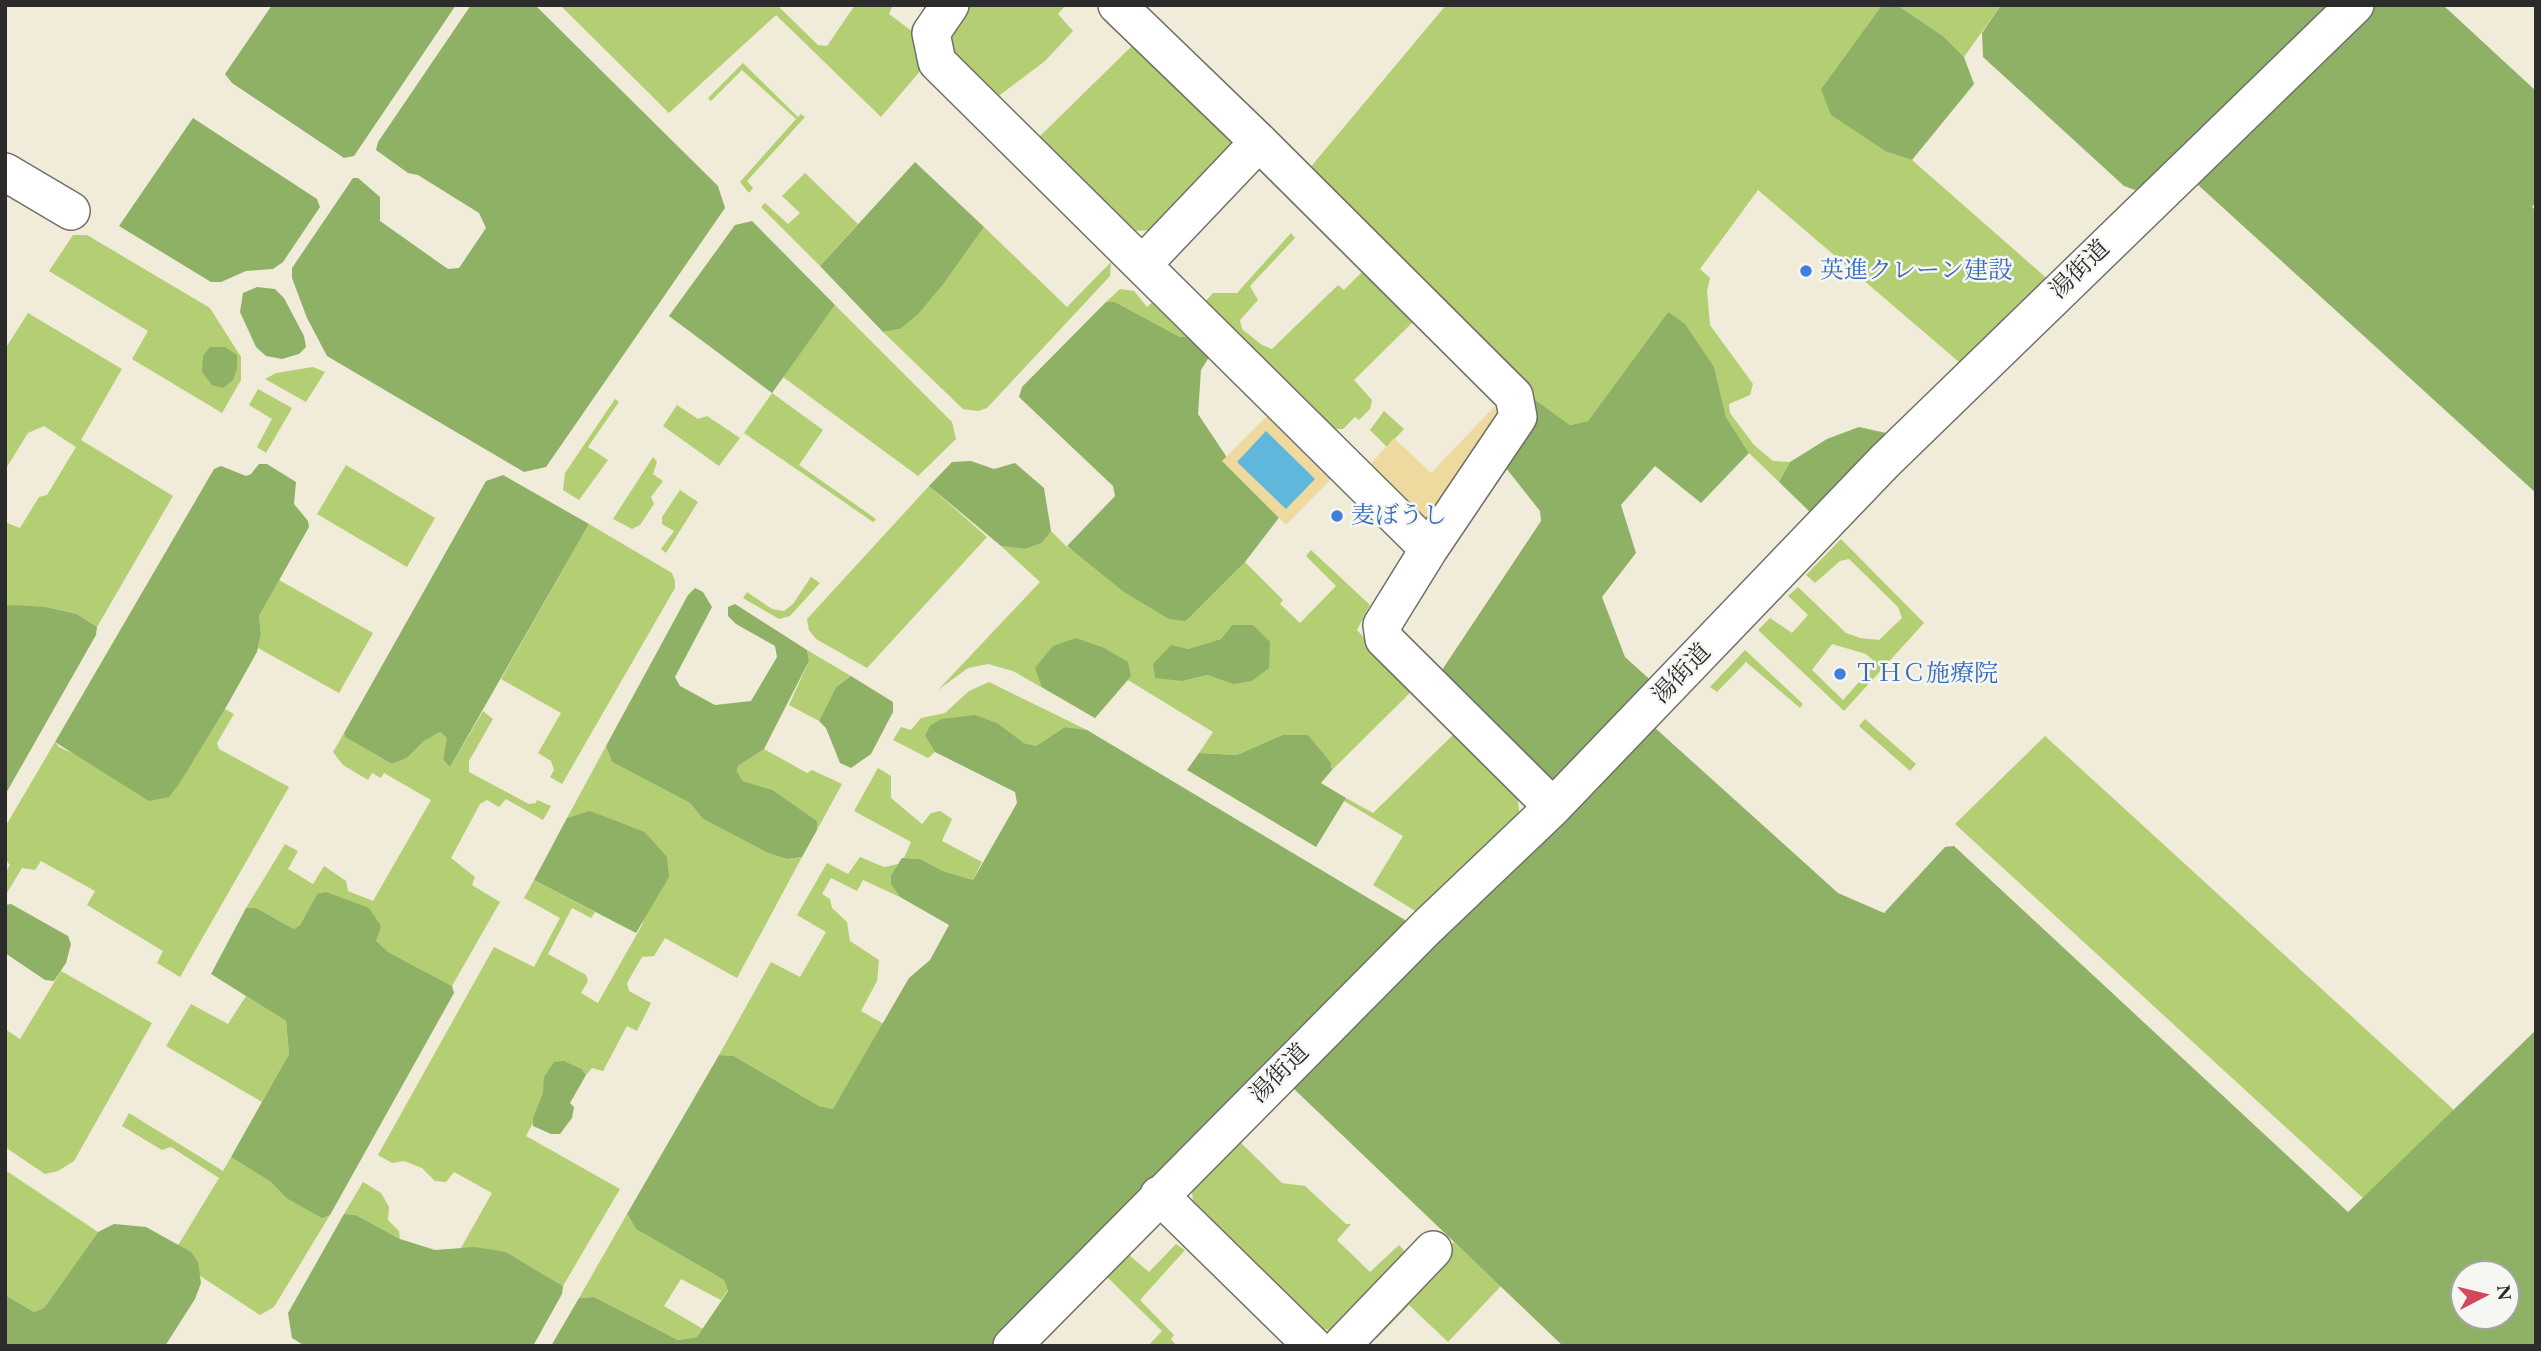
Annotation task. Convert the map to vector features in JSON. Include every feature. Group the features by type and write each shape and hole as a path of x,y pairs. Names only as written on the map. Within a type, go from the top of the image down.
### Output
{"street":[{"path":"950,5 931,33 937,62 1429,549"},
{"path":"1117,5 1514,396 1518,417 1429,549 1382,625 1384,639 1553,807"},
{"name":"湯街道","path":"1012,1346 1427,927 1553,807 1885,461 2355,5"},
{"path":"1143,264 1259,142"},
{"path":"5,172 71,212"},
{"path":"1159,1195 1313,1346"},
{"path":"1341,1346 1433,1250"}],"green space":[{"path":"272,5 456,5 354,156 344,158 232,83 225,74"},
{"path":"471,5 535,5 718,186 725,208 546,467 524,472 327,356 307,318 292,278 292,268 353,178 358,178 380,197 380,221 448,269 459,268 486,228 479,213 418,175 408,173 376,150 378,142"},
{"path":"560,5 777,5 818,45 827,46 855,5 893,5 889,14 921,38 927,63 881,117 776,15 669,113"},
{"path":"967,5 1066,5 1058,14 1073,31 1045,61 996,98 951,59 946,36"},
{"path":"1446,5 1882,5 1821,89 1887,152 1912,160 2051,282 1966,368 1758,190 1700,269 1710,278 1707,291 1710,325 1753,384 1750,395 1729,404 1730,413 1754,445 1773,461 1790,462 1779,482 1749,453 1726,417 1714,367 1668,312 1588,421 1570,425 1534,399 1309,169"},
{"path":"1882,5 1897,5 1943,36 1964,57 1974,84 1912,160 1887,152 1831,115 1821,89"},
{"path":"1897,5 2001,5 1964,57 1943,36"},
{"path":"2001,5 2443,5 2536,91 2536,202 2532,207 2536,211 2536,493 2174,163 2135,190 2124,186 1983,57 1982,33"},
{"path":"1136,42 1232,133 1232,153 1155,230 1129,231 1036,140"},
{"path":"743,63 798,117 801,114 805,117 747,181 753,188 749,193 740,182 796,119 742,70 711,101 708,98"},
{"path":"193,118 317,199 320,207 283,262 273,269 246,271 221,282 211,282 119,226"},
{"path":"915,162 984,227 945,282 918,314 900,329 883,332 820,266"},
{"path":"805,173 858,224 820,266 761,207 765,203 788,224 800,213 782,196"},
{"path":"752,221 835,305 772,393 669,316 735,225"},
{"path":"984,227 1067,307 1111,262 1110,276 987,408 978,411 963,409 883,332 900,329 945,282"},
{"path":"1291,233 1295,238 1250,286 1258,300 1240,320 1242,329 1262,345 1272,349 1338,285 1344,290 1367,267 1417,318 1354,380 1372,400 1370,409 1359,420 1355,417 1343,429 1331,429 1203,304 1213,293 1237,293"},
{"path":"73,235 87,235 210,308 241,357 241,380 222,413 132,359 148,331 49,271"},
{"path":"257,287 275,289 284,298 304,336 306,347 299,354 282,359 266,356 256,347 240,312 243,293"},
{"path":"1120,289 1134,291 1147,307 1157,298 1194,336 1180,337 1115,302 1106,302"},
{"path":"1106,302 1115,302 1180,337 1194,336 1211,354 1201,370 1198,414 1228,459 1281,515 1245,562 1186,621 1169,619 1124,592 1067,546 1115,496 1113,486 1019,397 1022,387"},
{"path":"835,305 952,422 956,439 918,476 783,377"},
{"path":"1668,312 1685,324 1714,367 1726,417 1749,453 1701,503 1655,466 1621,505 1636,553 1602,597 1625,657 1656,685 1633,708 1838,893 1884,913 1945,847 1954,846 2348,1212 2536,1030 2536,1346 1563,1346 1294,1089 1295,1076 1572,803 1543,782 1447,681 1442,670 1541,521 1540,511 1502,463 1531,402 1534,399 1570,425 1588,421"},
{"path":"28,313 122,369 81,440 173,496 97,627 77,614 46,607 5,606 5,522 20,528 39,497 47,495 76,447 44,426 28,433 5,470 5,349"},
{"path":"210,347 225,347 237,355 233,380 223,388 212,385 202,372 203,356"},
{"path":"313,367 325,372 306,402 265,379 276,373"},
{"path":"258,389 292,408 266,453 257,447 272,419 249,405"},
{"path":"772,393 823,430 799,465 876,519 873,522 744,433"},
{"path":"615,399 619,402 588,447 608,460 579,500 563,490 565,473"},
{"path":"677,405 698,419 707,416 740,438 719,466 663,426"},
{"path":"1384,411 1404,429 1387,447 1370,430"},
{"path":"1859,427 1886,433 1889,447 1813,515 1779,482 1790,462 1827,439"},
{"path":"653,457 657,462 653,474 663,481 651,497 654,504 640,525 632,529 613,519"},
{"path":"971,461 994,469 1015,463 1044,488 1051,531 1042,543 1025,549 1001,546 929,486 952,462"},
{"path":"259,464 267,464 296,482 294,504 308,521 309,527 259,616 261,634 257,652 225,709 169,797 149,801 55,742 214,469 221,466 246,476"},
{"path":"346,465 435,518 407,567 317,514"},
{"path":"503,475 589,524 450,767 443,760 447,738 440,732 424,741 407,758 392,764 345,737 344,733 486,481"},
{"path":"929,486 987,537 867,668 816,639 809,630 807,619"},
{"path":"680,490 698,502 666,553 661,549 674,531 662,524 662,517"},
{"path":"589,524 672,573 675,588 562,784 550,777 554,770 551,761 538,753 561,713 501,679"},
{"path":"1051,531 1067,547 1186,621 1245,562 1283,600 1280,604 1300,623 1336,586 1306,556 1311,550 1370,605 1357,630 1377,652 1417,686 1332,770 1331,763 1282,735 1237,755 1199,753 1213,732 1128,680 1095,718 1013,671 988,664 968,668 938,690 1040,582 1001,546 1025,549 1042,543","holes":["1232,625 1233,684 1207,675 1183,681 1171,646 1188,649 1221,639"]},
{"path":"1841,539 1924,623 1844,711 1758,630 1770,618 1792,633 1808,615 1788,596 1798,587 1846,633 1860,638 1879,640 1902,618 1898,607 1849,559 1840,561 1815,583 1806,575","holes":["1832,644 1866,654 1876,663 1843,700 1812,670"]},
{"path":"811,577 820,583 790,616 779,619 743,598 747,592 772,609 784,611 793,604"},
{"path":"279,580 373,633 339,693 258,648 261,634 259,616"},
{"path":"695,588 703,592 712,607 675,677 680,686 715,705 751,701 777,657 775,646 736,624 728,616 728,607 735,604 807,650 809,661 764,749 738,766 737,772 743,781 773,790 817,821 817,830 802,857 787,859 768,853 703,819 690,803 612,762 606,746 688,595"},
{"path":"5,606 46,607 77,614 97,627 96,635 5,795"},
{"path":"1232,625 1253,625 1270,642 1269,668 1252,681 1233,684 1207,675 1183,681 1155,678 1153,664 1171,645 1188,649 1221,639"},
{"path":"1076,638 1104,648 1128,662 1131,676 1095,718 1042,687 1035,668 1053,646"},
{"path":"807,650 851,676 836,687 819,721 789,705 809,661"},
{"path":"1745,650 1803,704 1800,708 1746,662 1717,692 1710,687"},
{"path":"851,676 893,702 893,712 871,754 851,768 840,763 826,728 819,721 836,687"},
{"path":"989,682 1087,730 1065,727 1036,746 1024,743 999,724 925,736 935,752 928,758 893,740 901,727 911,730 921,718 945,713 969,691"},
{"path":"225,709 234,714 217,743 219,749 289,787 180,977 157,963 163,951 87,905 95,891 41,861 35,870 22,868 5,896 5,873 10,865 5,859 5,827 55,742 59,747 168,797"},
{"path":"483,711 493,719 469,761 469,772 529,804 536,803 537,800 551,806 543,820 506,799 499,807 487,800 480,804 451,858 475,877 472,885 500,902 452,986 388,952 317,894 300,925 294,929 256,908 246,908 285,844 298,851 288,869 313,884 324,866 346,881 348,891 373,901 431,800 384,773 381,778 372,773 368,780 343,765 333,752 344,733 345,737 392,764 407,758 424,741 440,732 448,738 443,760 450,767"},
{"path":"975,715 999,724 1024,743 1036,746 1065,727 1087,730 1405,920 1403,934 995,1346 551,1346 579,1298 594,1297 678,1340 697,1337 728,1291 724,1280 636,1229 627,1214 719,1055 734,1056 819,1106 833,1109 909,978 930,960 949,925 900,897 891,884 891,875 902,858 920,859 943,871 973,880 1017,803 1015,792 935,752 925,736 930,726 941,719"},
{"path":"1865,719 1916,764 1910,771 1859,726"},
{"path":"1457,731 1517,793 1520,818 1417,912 1373,885 1403,836 1344,801 1346,798 1373,813"},
{"path":"1282,735 1308,735 1331,763 1332,770 1321,783 1346,798 1316,847 1187,770 1199,753 1237,755"},
{"path":"2045,736 2454,1110 2363,1198 1955,824"},
{"path":"606,746 612,762 690,803 703,819 768,853 787,859 802,857 737,978 665,938 654,956 642,957 627,983 629,991 651,1003 637,1031 627,1026 603,1071 592,1068 586,1075 582,1069 566,1062 526,1136 620,1189 563,1286 506,1252 461,1248 492,1193 454,1172 446,1182 435,1181 422,1168 404,1161 392,1163 378,1155 494,947 534,967 560,918 524,898 534,880 595,912 591,918 572,908 548,954 586,975 588,981 581,993 598,1003 642,925 666,857 645,832 590,812 567,818"},
{"path":"764,749 807,773 812,770 842,784 817,830 817,821 773,790 743,781 737,772 738,766"},
{"path":"878,768 891,776 891,798 922,824 931,813 940,811 952,819 942,841 982,862 973,880 943,871 920,859 904,858 911,842 854,811"},
{"path":"590,811 645,832 667,857 669,877 636,933 534,880 567,818"},
{"path":"860,857 884,867 898,864 891,875 891,884 900,897 863,880 857,891 831,878 822,894 830,899 832,908 847,922 850,941 879,960 877,981 861,1011 884,1024 833,1109 819,1106 734,1056 719,1055 771,962 800,977 826,932 797,915 827,863 848,874"},
{"path":"326,892 369,908 381,926 376,941 388,952 452,986 454,993 330,1215 322,1218 286,1198 271,1182 231,1157 289,1054 286,1021 211,974 246,908 256,908 294,929 300,925 317,894"},
{"path":"11,904 68,936 71,944 66,963 54,981 45,980 5,953 5,905"},
{"path":"61,971 152,1023 74,1161 58,1171 45,1174 5,1147 5,1029 20,1039"},
{"path":"246,996 286,1021 289,1054 262,1102 166,1046 191,1004 228,1024"},
{"path":"564,1061 582,1069 586,1075 570,1103 574,1107 572,1118 560,1134 551,1134 533,1126 533,1118 543,1093 544,1077 554,1062"},
{"path":"129,1113 223,1171 231,1157 271,1182 286,1198 322,1217 330,1215 274,1307 260,1315 171,1257 219,1178 171,1147 162,1150 122,1126"},
{"path":"1239,1141 1282,1183 1305,1186 1346,1224 1351,1224 1337,1240 1370,1272 1399,1245 1411,1258 1342,1331 1318,1329 1194,1211 1192,1191"},
{"path":"5,1170 98,1232 44,1308 34,1312 5,1295"},
{"path":"363,1182 381,1193 389,1207 388,1220 399,1231 400,1239 356,1215 344,1214"},
{"path":"344,1214 356,1215 400,1239 435,1250 475,1247 506,1252 563,1286 562,1294 533,1346 305,1346 292,1338 288,1313"},
{"path":"627,1214 636,1229 724,1280 728,1290 721,1300 681,1279 664,1306 703,1329 697,1337 678,1340 594,1297 579,1298"},
{"path":"114,1224 146,1227 191,1252 198,1262 201,1283 195,1299 165,1346 5,1346 5,1295 34,1312 44,1308 98,1232"},
{"path":"1454,1242 1501,1286 1448,1342 1409,1305 1377,1338 1372,1333"},
{"path":"1176,1244 1185,1250 1140,1300 1174,1335 1171,1339 1177,1346 1148,1346 1162,1331 1102,1272 1122,1249 1149,1272"}],"sand":[{"path":"1495,406 1498,421 1440,514 1420,518 1368,467 1394,438 1431,473"},
{"path":"1268,415 1332,478 1286,525 1222,461"}],"water":[{"path":"1266,431 1315,479 1286,509 1237,462"}],"place":[{"name":"英進クレーン建設","path":"1806,271"},
{"name":"麦ぼうし","path":"1337,516"},
{"name":"ＴＨＣ施療院","path":"1840,674"}]}
